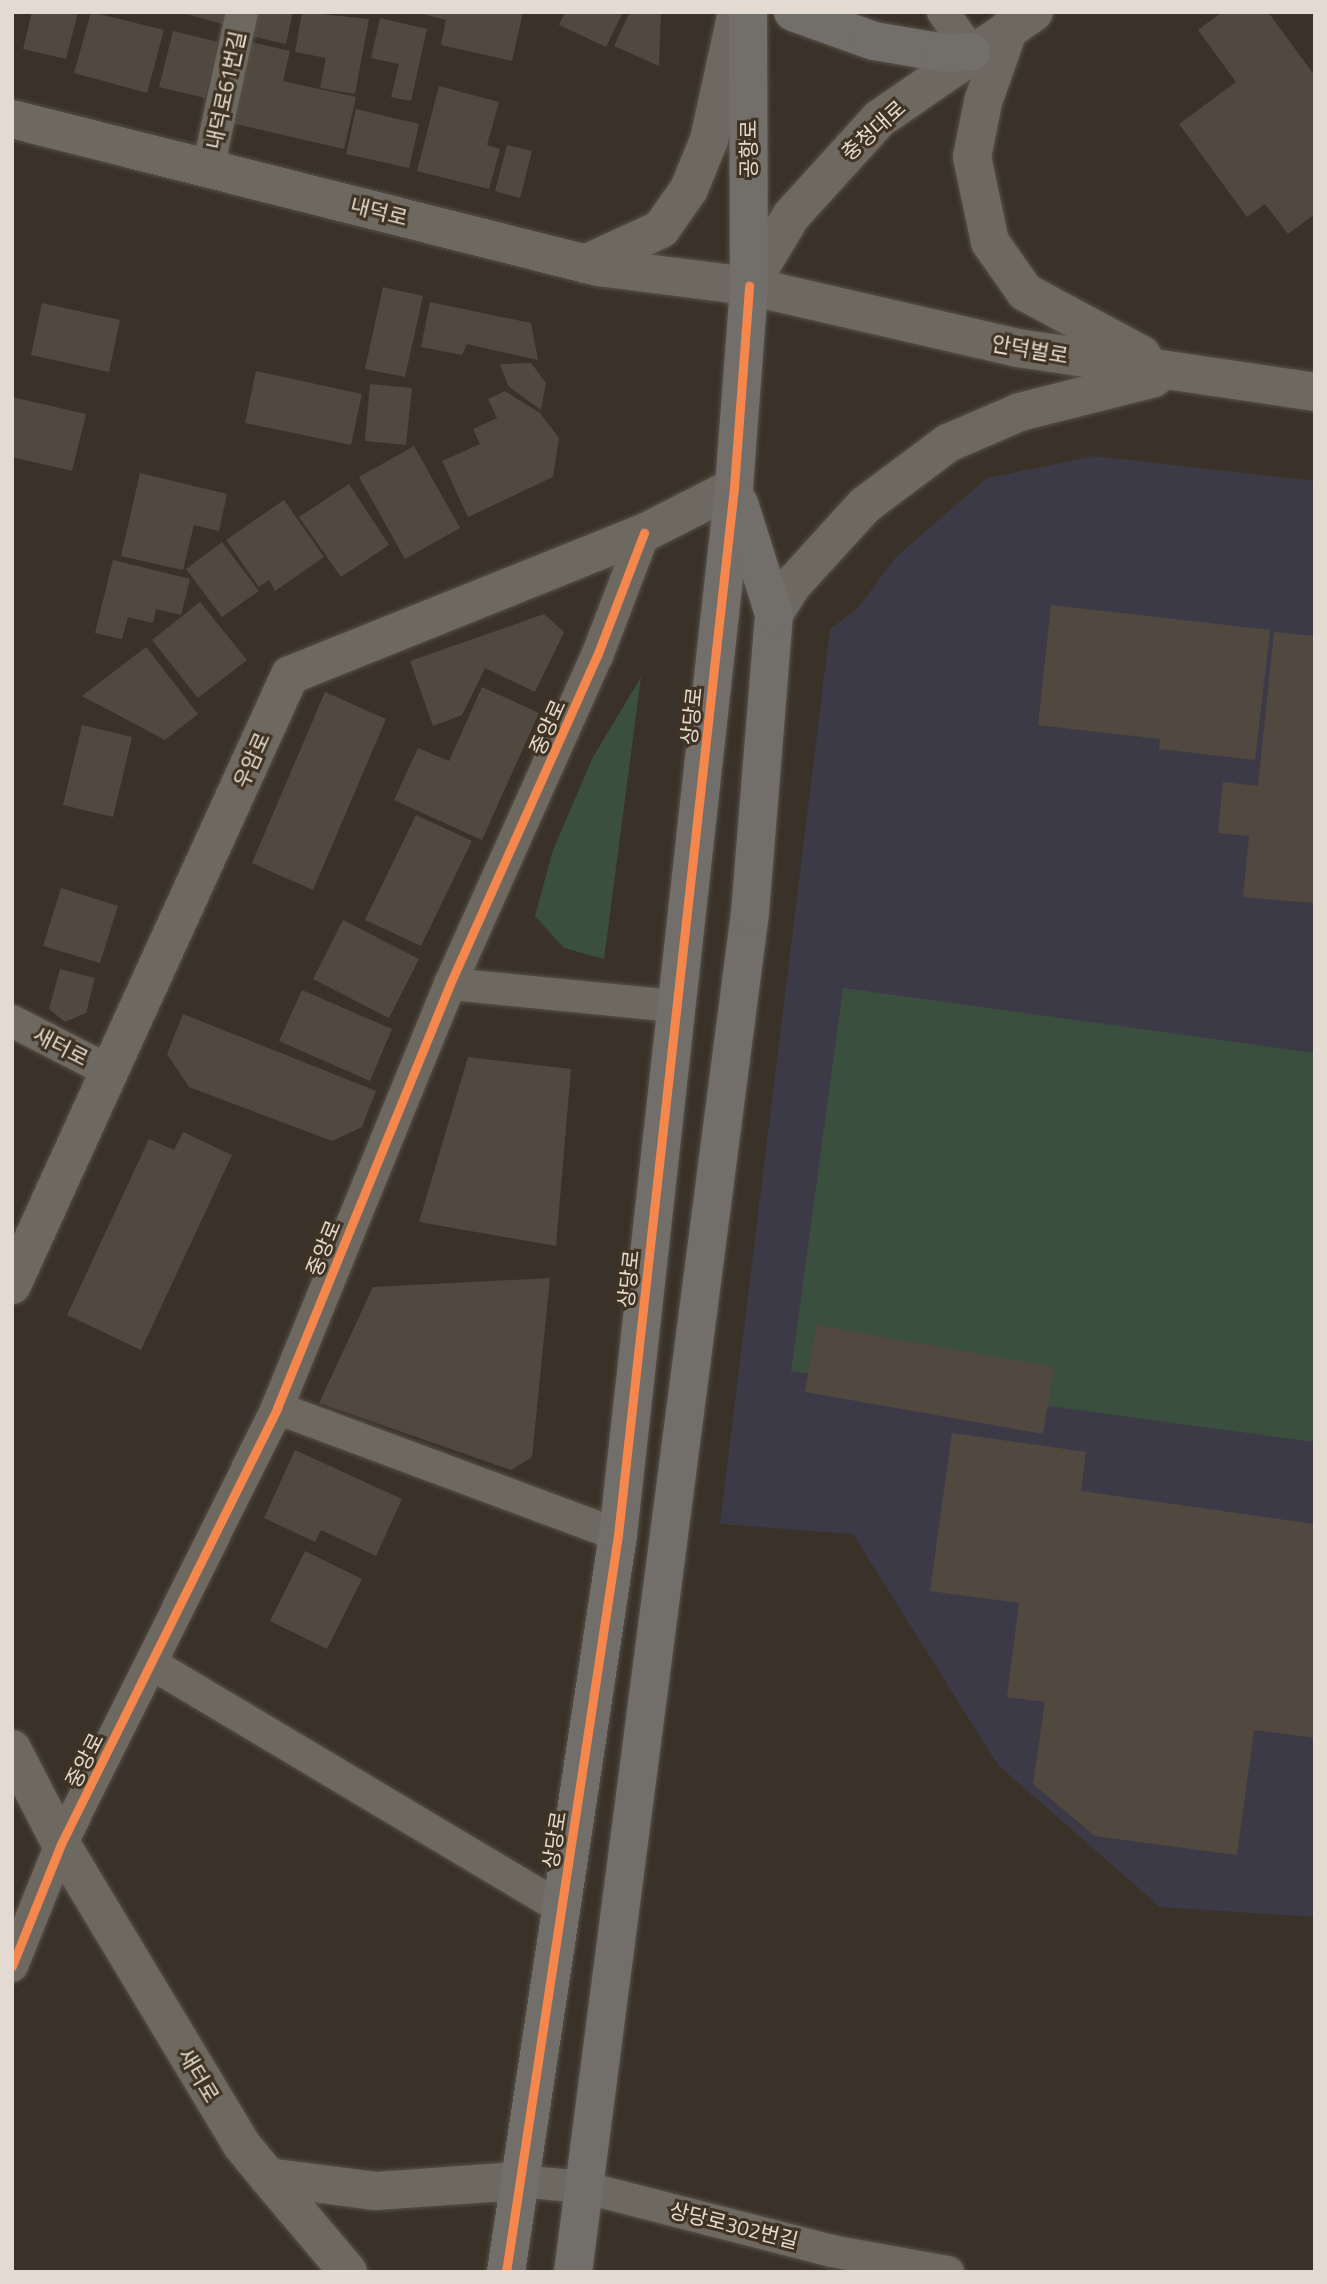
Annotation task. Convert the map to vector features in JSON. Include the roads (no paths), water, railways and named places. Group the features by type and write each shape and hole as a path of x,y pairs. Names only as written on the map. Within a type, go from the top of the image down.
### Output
{"main road":[{"name":"공항로","path":"748,12 749,286"},
{"path":"793,12 874,41 971,52"},
{"name":"상당로","path":"506,2272 618,1535 734,487 749,286"},
{"name":"상당로","path":"573,2272 749,927 774,614 734,487"}],"street":[{"name":"내덕로61번길","path":"208,168 242,12"},
{"path":"585,264 661,229 689,189 709,140 737,12"},
{"path":"943,12 971,52"},
{"path":"1022,20 983,102 972,157 990,242 1025,292 1066,319 1178,373"},
{"name":"충청대로","path":"749,286 771,242 849,149 879,119 971,52 1022,20"},
{"name":"내덕로","path":"12,118 585,264 749,286"},
{"name":"안덕벌로","path":"749,286 1018,348 1315,392"},
{"path":"774,614 793,584 865,505 948,443 1020,412 1178,373"},
{"name":"우암로","path":"12,1285 290,675 643,533 734,487"},
{"name":"중앙로","path":"12,1966 61,1844 277,1408 450,984 597,656 643,533"},
{"path":"450,984 676,1006"},
{"name":"새터로","path":"12,1021 110,1071"},
{"path":"277,1408 618,1535"},
{"name":"상당로","path":"152,1664 561,1908"},
{"name":"새터로","path":"12,1749 61,1844 241,2144 348,2272"},
{"path":"268,2176 376,2191 519,2181"},
{"name":"상당로302번길","path":"519,2181 583,2187 832,2251 948,2272"}]}
